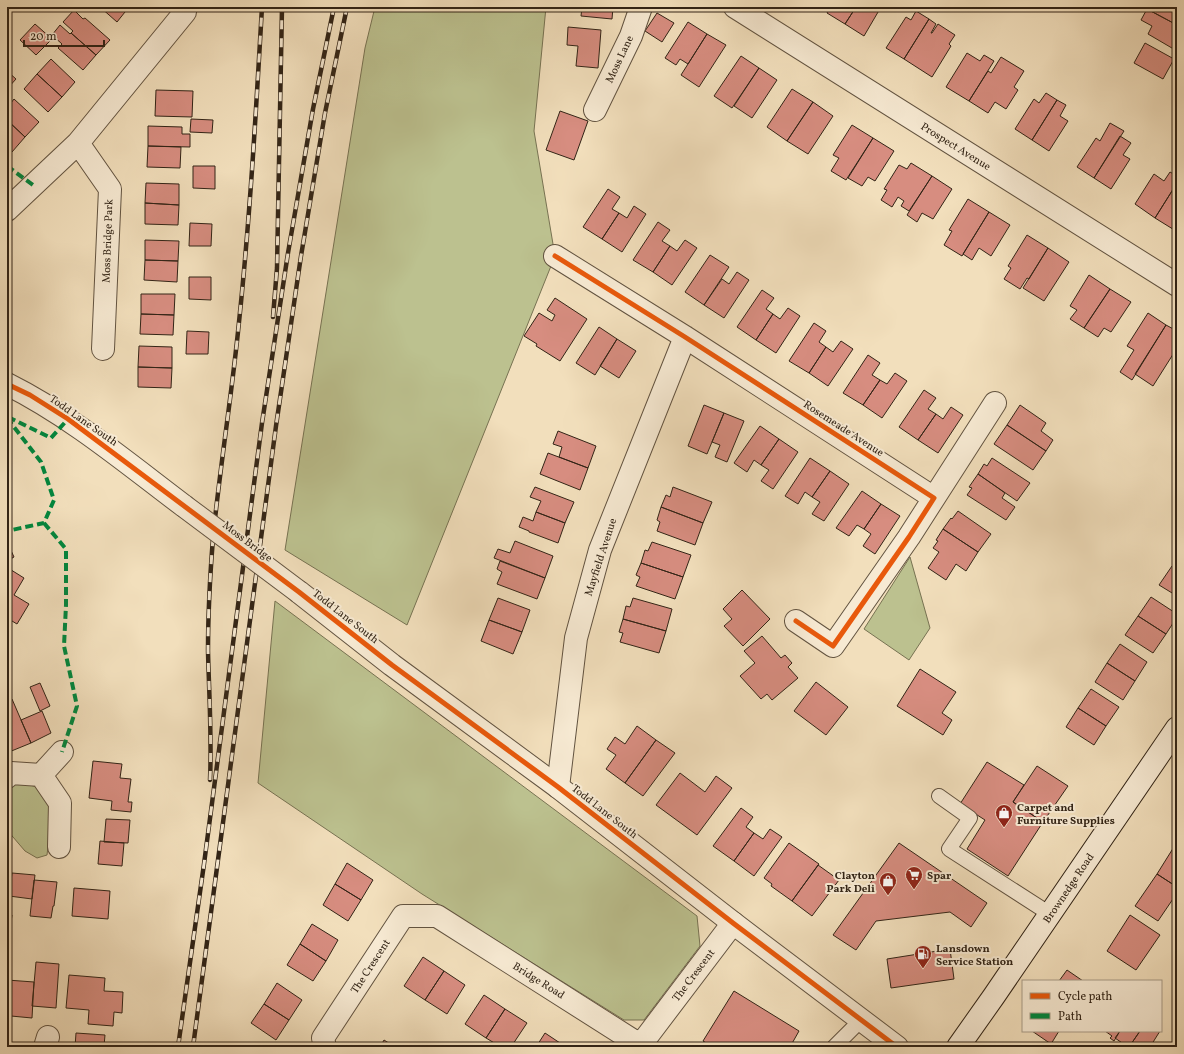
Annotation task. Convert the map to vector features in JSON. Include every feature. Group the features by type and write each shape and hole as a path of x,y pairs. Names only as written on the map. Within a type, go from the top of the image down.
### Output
{"street":[{"name":"Moss Lane","path":"596,110 631,36 641,7"},
{"name":"Prospect Avenue","path":"735,7 1177,284"},
{"path":"7,210 78,143 185,12"},
{"name":"Moss Bridge Park","path":"78,143 110,189 103,349"},
{"name":"Rosemeade Avenue","path":"555,256 685,337 934,498"},
{"name":"Mayfield Avenue","path":"558,787 576,638 598,557 685,337"},
{"name":"Todd Lane South","path":"7,384 30,395 68,419 184,506"},
{"path":"796,621 833,646 909,537 995,403"},
{"name":"Moss Bridge","path":"184,506 299,592"},
{"name":"Todd Lane South","path":"299,592 392,665 558,787 733,923 897,1047"},
{"name":"Brownedge Road","path":"958,1047 1177,728"},
{"path":"41,775 62,752"},
{"path":"7,777 11,773 41,775"},
{"path":"41,775 60,803 58,847"},
{"name":"The Crescent","path":"325,1047 323,1038 403,916 437,916"},
{"name":"Bridge Road","path":"437,916 639,1046"},
{"name":"The Crescent","path":"639,1046 733,923"}],"lane":[{"path":"939,796 970,818 949,849 1050,914"},
{"path":"834,1047 861,1020"}],"green space":[{"path":"375,7 546,7 534,131 555,256 407,625 285,550 365,48"},
{"path":"910,557 930,628 909,660 864,629"},
{"path":"275,601 697,916 700,946 644,1020 624,1020 422,894 258,783"},
{"path":"20,782 37,787 50,799 51,821 47,855 37,858 25,851 7,830 7,787"}],"building":[{"path":"100,7 129,7 117,22"},
{"path":"582,7 613,7 612,19 581,16"},
{"path":"830,7 856,7 845,24 827,13"},
{"path":"856,7 881,7 864,36 845,24"},
{"path":"1148,7 1177,7 1177,25 1147,9"},
{"path":"1147,9 1177,25 1177,51 1148,34 1152,26 1141,20"},
{"path":"74,10 110,40 96,55 71,33 73,31 63,22"},
{"path":"916,11 929,19 904,59 886,48 906,17 911,20"},
{"path":"657,13 674,23 662,42 645,31"},
{"path":"929,19 936,24 931,33 938,24 955,35 949,44 951,46 932,77 904,59"},
{"path":"688,22 707,34 688,64 680,59 676,65 665,58"},
{"path":"35,24 52,39 36,55 20,40"},
{"path":"60,25 96,55 83,70 58,48 62,44 52,35"},
{"path":"568,27 601,30 598,68 576,66 578,46 567,45"},
{"path":"707,34 726,45 699,87 681,75"},
{"path":"1145,43 1174,59 1163,79 1134,63"},
{"path":"967,53 980,61 984,55 994,61 969,101 946,87"},
{"path":"741,56 759,68 732,108 714,96"},
{"path":"1001,57 1024,71 1014,87 1018,90 1006,109 995,102 988,113 969,101 988,71 991,73"},
{"path":"51,59 75,82 62,97 37,74"},
{"path":"759,68 777,80 752,118 734,106"},
{"path":"7,71 16,79 7,89"},
{"path":"37,74 62,97 48,112 24,89"},
{"path":"792,89 813,102 787,141 767,127"},
{"path":"156,90 193,91 192,117 155,116"},
{"path":"1046,93 1057,100 1032,140 1015,129 1034,99 1039,103"},
{"path":"14,99 39,122 25,137 7,120 7,108"},
{"path":"1057,100 1066,105 1060,116 1068,121 1049,151 1032,140"},
{"path":"813,102 833,116 808,154 787,141"},
{"path":"560,111 588,121 574,160 546,150"},
{"path":"191,119 213,120 212,133 190,132"},
{"path":"7,120 25,137 12,152 7,148"},
{"path":"1110,123 1124,131 1094,178 1077,167 1096,138 1100,141"},
{"path":"852,125 873,138 846,180 831,171 839,158 833,155"},
{"path":"148,126 182,127 182,134 190,134 190,147 148,146"},
{"path":"1120,136 1131,143 1123,155 1130,159 1111,189 1094,178"},
{"path":"873,138 894,151 875,181 868,177 862,186 848,178"},
{"path":"148,146 181,147 180,168 147,167"},
{"path":"911,163 932,176 909,211 901,206 904,201 898,197 892,207 881,200 887,190 884,189 899,165 907,169"},
{"path":"193,166 215,166 215,189 193,188"},
{"path":"1170,172 1177,176 1177,183 1155,218 1135,204 1154,174 1164,181"},
{"path":"932,176 952,189 933,219 922,213 917,222 907,215"},
{"path":"146,183 179,184 179,205 145,203"},
{"path":"1177,183 1177,230 1176,231 1155,218"},
{"path":"608,189 620,197 612,209 619,213 602,239 583,227"},
{"path":"968,199 989,212 962,256 944,245 952,231 949,230"},
{"path":"145,203 179,205 178,225 145,224"},
{"path":"634,206 646,214 622,252 602,239 619,213 627,218"},
{"path":"989,212 1010,225 991,256 979,248 972,260 963,254"},
{"path":"658,222 670,230 662,241 670,246 653,272 633,260"},
{"path":"190,223 212,224 211,246 189,246"},
{"path":"1027,235 1048,248 1029,279 1027,278 1020,289 1004,279 1011,268 1008,266"},
{"path":"145,240 179,241 178,261 145,260"},
{"path":"685,240 697,248 672,285 653,272 670,246 677,251"},
{"path":"1048,248 1069,262 1044,301 1023,288"},
{"path":"710,255 729,267 704,305 685,292"},
{"path":"145,260 178,261 177,282 144,280"},
{"path":"737,272 749,280 724,318 704,305 722,279 729,284"},
{"path":"1089,275 1110,289 1084,328 1070,319 1077,310 1070,306"},
{"path":"189,277 211,277 211,300 189,299"},
{"path":"1110,289 1131,302 1111,332 1104,328 1098,337 1084,328"},
{"path":"762,290 774,298 766,309 773,314 756,340 737,327"},
{"path":"141,294 175,294 174,315 141,314"},
{"path":"555,298 587,319 560,361 536,346 537,344 524,336 539,313 552,321 555,315 547,310"},
{"path":"788,308 800,316 776,353 756,340 773,314 780,319"},
{"path":"1148,313 1166,325 1132,380 1120,372 1134,350 1127,346"},
{"path":"141,314 174,315 173,335 140,334"},
{"path":"814,323 826,331 819,342 826,347 809,373 789,361"},
{"path":"1166,325 1177,331 1177,348 1153,386 1135,374"},
{"path":"599,327 617,339 595,375 576,363"},
{"path":"187,331 209,332 208,354 186,354"},
{"path":"617,339 636,351 619,378 600,366"},
{"path":"841,341 853,349 828,386 809,373 826,347 833,352"},
{"path":"139,346 172,347 172,368 138,367"},
{"path":"868,355 880,363 872,375 880,380 863,405 843,393"},
{"path":"138,367 172,368 171,388 138,387"},
{"path":"895,373 907,381 882,418 863,405 880,380 887,384"},
{"path":"924,390 936,398 928,409 936,414 918,440 899,427"},
{"path":"704,405 724,413 707,454 688,446"},
{"path":"1020,405 1046,423 1041,431 1053,440 1046,451 1007,425"},
{"path":"951,407 963,415 938,453 918,440 936,414 943,419"},
{"path":"724,413 744,421 727,462 715,457 720,445 712,442"},
{"path":"1007,425 1046,451 1033,470 994,444"},
{"path":"760,426 779,439 761,465 754,460 747,472 734,463"},
{"path":"558,431 596,446 588,468 559,457 562,447 553,444"},
{"path":"779,439 798,452 773,489 761,481 769,470 761,465"},
{"path":"548,453 588,468 580,490 540,474"},
{"path":"810,458 830,471 812,497 805,492 798,504 785,496"},
{"path":"992,458 1030,483 1017,501 978,474 984,464 987,466"},
{"path":"830,471 849,484 824,521 812,514 820,502 812,497"},
{"path":"978,474 1005,493 1002,498 1015,507 1006,520 967,495 972,488 969,487"},
{"path":"535,487 574,502 565,523 536,512 541,501 530,497"},
{"path":"673,487 712,502 703,523 661,507 666,495 670,497"},
{"path":"862,491 881,504 864,529 857,525 849,536 836,528"},
{"path":"881,504 900,516 875,554 863,546 871,534 864,529"},
{"path":"661,507 703,523 695,545 657,531 660,522 657,520"},
{"path":"958,511 991,534 978,552 943,529"},
{"path":"536,512 565,523 558,543 519,527 523,517 533,521"},
{"path":"943,529 978,552 966,571 956,564 946,580 928,568 939,552 933,548"},
{"path":"515,541 553,556 545,578 494,558 498,549 510,553"},
{"path":"7,542 14,557 7,561"},
{"path":"652,542 691,555 683,577 641,563 645,550 648,551"},
{"path":"500,561 545,578 537,599 497,584 502,572 497,569"},
{"path":"641,563 683,577 675,599 636,586 640,577 636,575"},
{"path":"1172,566 1177,569 1177,596 1159,585"},
{"path":"7,568 24,578 14,595 29,604 17,624 7,618"},
{"path":"742,590 770,619 743,646 724,626 732,619 723,609"},
{"path":"1151,597 1177,614 1177,617 1166,634 1138,616"},
{"path":"498,598 530,610 522,632 489,620"},
{"path":"633,598 672,609 666,631 623,619 626,606 630,607"},
{"path":"1138,616 1166,634 1153,653 1125,635"},
{"path":"623,619 666,631 659,653 620,642 623,633 619,632"},
{"path":"489,620 522,632 513,654 481,641"},
{"path":"762,636 781,658 785,655 792,663 788,667 798,678 772,700 767,694 761,699 740,676 755,663 744,651"},
{"path":"1120,644 1147,662 1135,681 1107,663"},
{"path":"1107,663 1135,681 1123,700 1095,682"},
{"path":"920,669 956,692 942,713 952,720 943,735 897,706"},
{"path":"816,682 848,707 826,735 794,711"},
{"path":"40,683 50,706 40,711 30,687"},
{"path":"1091,689 1119,707 1106,726 1078,708"},
{"path":"12,699 31,743 9,752 7,748 7,702"},
{"path":"1078,708 1106,726 1094,745 1066,727"},
{"path":"42,711 51,733 31,743 21,720"},
{"path":"637,726 656,740 625,783 606,769 616,755 607,749 615,737 625,744"},
{"path":"656,740 675,753 643,796 625,783"},
{"path":"93,761 122,764 120,778 131,779 128,802 132,802 131,812 111,810 112,801 89,798"},
{"path":"987,762 1024,785 1013,802 1043,822 1008,876 967,849 985,820 960,804"},
{"path":"1037,766 1068,786 1043,822 1013,802"},
{"path":"680,773 705,792 716,776 732,788 697,835 656,805"},
{"path":"741,808 753,817 746,827 754,833 734,861 713,846"},
{"path":"106,819 130,820 128,843 104,842"},
{"path":"770,829 782,837 754,876 734,861 754,833 763,839"},
{"path":"100,841 124,843 122,866 98,864"},
{"path":"1177,842 1177,887 1157,874"},
{"path":"789,843 819,864 792,901 771,886 772,884 764,878"},
{"path":"899,843 987,903 971,927 950,912 876,921 856,950 833,935"},
{"path":"347,863 373,880 361,900 335,884"},
{"path":"818,865 839,880 812,916 792,901"},
{"path":"12,873 35,875 32,899 9,896"},
{"path":"1157,874 1177,887 1177,893 1158,921 1135,906"},
{"path":"34,880 57,882 51,918 30,916"},
{"path":"335,884 361,900 348,921 323,905"},
{"path":"74,888 110,891 108,919 72,916"},
{"path":"7,914 12,915 9,937 7,937"},
{"path":"1130,915 1160,935 1136,970 1107,951"},
{"path":"312,924 338,940 326,961 300,944"},
{"path":"300,944 326,961 313,981 287,965"},
{"path":"950,949 954,979 891,988 887,959"},
{"path":"423,957 444,971 425,1000 404,986"},
{"path":"36,962 59,964 56,1008 32,1006"},
{"path":"1067,970 1082,980 1060,980"},
{"path":"444,971 465,985 447,1014 425,1000"},
{"path":"69,975 105,978 104,991 123,992 122,1013 114,1012 113,1026 88,1024 89,1010 66,1008"},
{"path":"7,980 34,982 32,1018 11,1016 11,1010 7,1010"},
{"path":"277,983 302,1000 289,1020 264,1004"},
{"path":"734,991 799,1031 790,1047 713,1047 703,1041"},
{"path":"484,995 505,1009 486,1038 465,1024"},
{"path":"264,1004 289,1020 276,1040 251,1023"},
{"path":"505,1009 527,1023 511,1047 501,1047 486,1038"},
{"path":"1033,1032 1058,1032 1051,1044"},
{"path":"1106,1032 1119,1032 1114,1041 1110,1038 1112,1036"},
{"path":"1119,1032 1139,1032 1129,1047 1123,1047 1125,1045 1115,1038"},
{"path":"1139,1032 1159,1032 1150,1047 1129,1047"},
{"path":"76,1033 105,1035 104,1046 113,1047 75,1047"},
{"path":"545,1033 566,1047 536,1047"},
{"path":"384,1040 395,1047 380,1047"}],"railway":[{"path":"210,780 211,732 208,651 211,566 216,511 243,283 262,7"},
{"path":"273,317 277,268 282,7"},
{"path":"178,1047 204,864 262,423 288,253 313,109 334,7"},
{"path":"193,1047 276,426 301,256 325,113 347,7"}],"marked path":[{"path":"7,166 33,185"},
{"path":"8,417 51,438 68,419"},
{"path":"7,418 41,462 54,500 44,523 7,531"},
{"path":"44,523 66,549 64,646 77,706 62,752"}],"cycle path":[{"path":"555,256 685,337 934,498 909,537 833,646 796,621"},
{"path":"7,384 30,395 68,419 299,592 392,665 558,787 733,923 897,1047"}],"place":[{"name":"Carpet and Furniture Supplies","path":"1004,828"},
{"name":"Spar","path":"914,890"},
{"name":"Clayton Park Deli","path":"888,896"},
{"name":"Lansdown Service Station","path":"923,969"}]}
